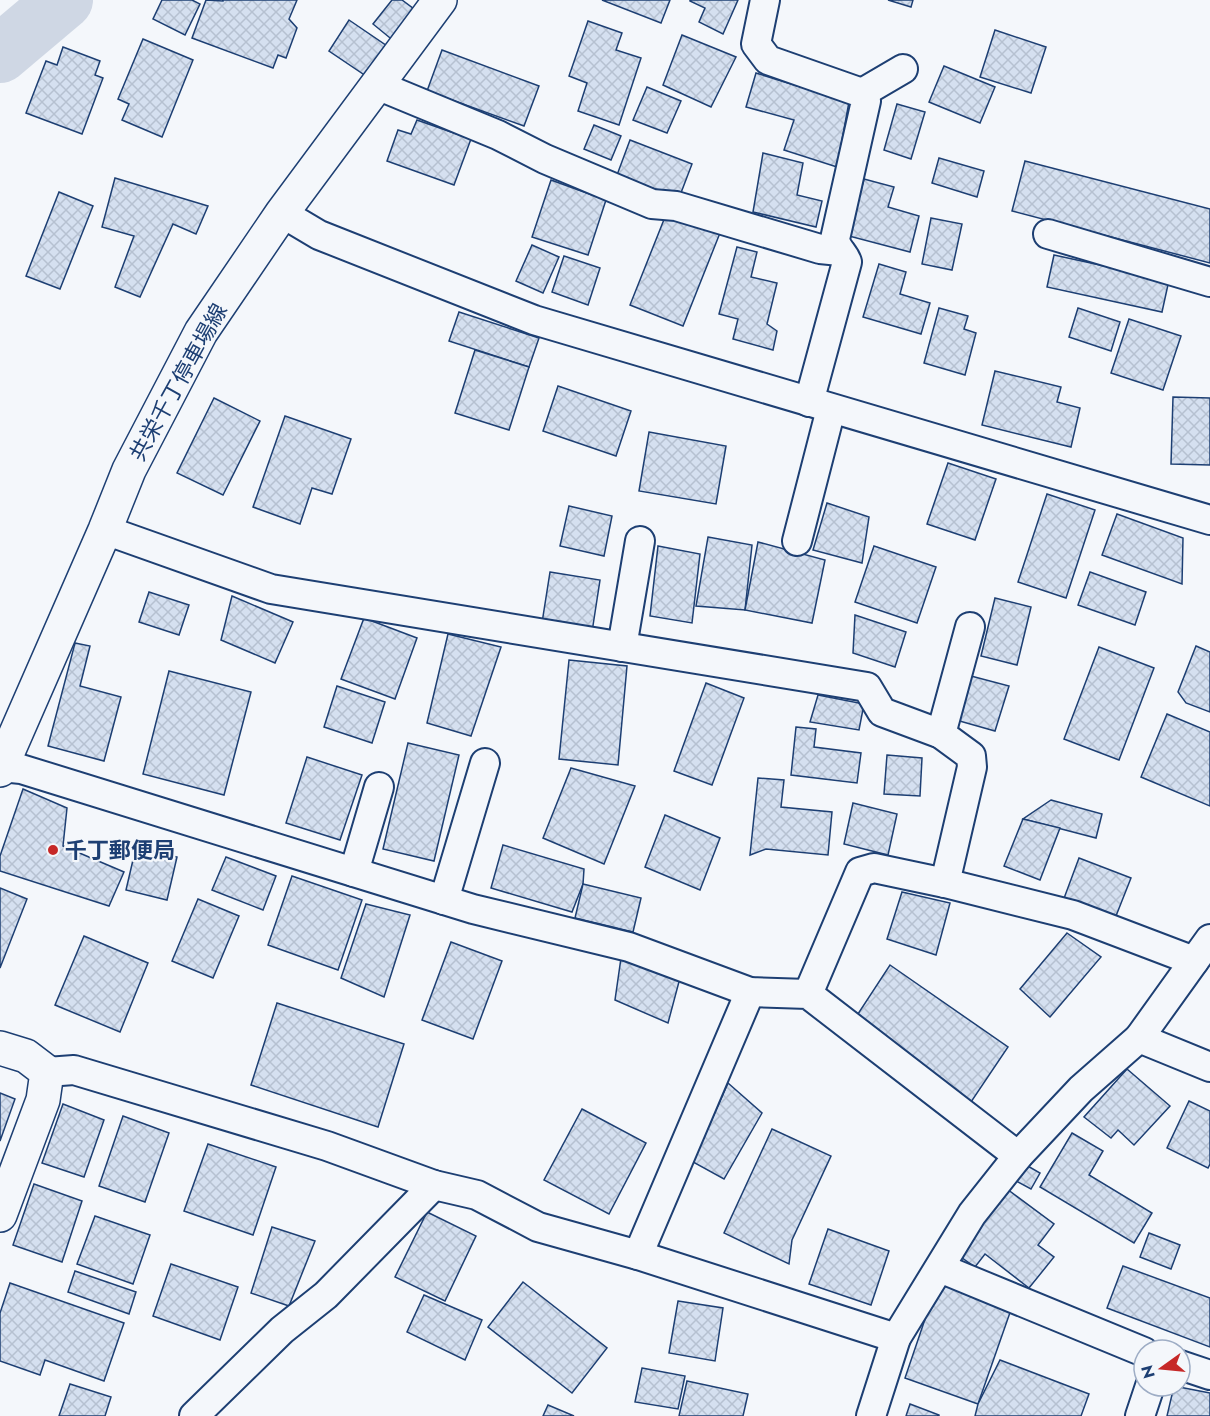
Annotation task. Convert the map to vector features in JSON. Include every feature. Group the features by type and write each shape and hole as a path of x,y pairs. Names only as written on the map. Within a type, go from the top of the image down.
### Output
{"main road":[{"name":"共栄千丁停車場線","path":"0,768 105,530 129,470 201,332 282,213 440,0"},
{"path":"0,1048 26,1056 47,1072 43,1100 0,1215"}],"street":[{"path":"765,0 756,44 768,60 862,93 866,101 835,239 836,245 845,255 847,262 797,541"},
{"path":"862,93 903,69"},
{"path":"377,85 498,135 545,159 652,204 676,207 820,249 840,251"},
{"path":"282,213 319,235 534,320 1210,520"},
{"path":"1048,234 1210,282"},
{"path":"105,530 271,589 867,687 882,712 941,734 971,756 972,767 945,883"},
{"path":"622,647 640,541"},
{"path":"941,734 970,627"},
{"path":"444,900 485,763"},
{"path":"0,768 21,769 473,909 630,947 750,992 808,994 1018,1156"},
{"path":"354,872 379,786"},
{"path":"808,994 860,872 874,868 945,883 1202,950 1139,1038 1081,1089 1018,1156 972,1214 896,1338 871,1416"},
{"path":"638,1255 750,992"},
{"path":"1139,1038 1210,1067"},
{"path":"47,1072 74,1070 327,1146 434,1185 477,1195 538,1227 638,1255 896,1338"},
{"path":"194,1416 282,1330 327,1295 434,1185"},
{"path":"940,1268 1132,1347"},
{"path":"1192,1369 1210,1375"},
{"path":"1140,1416 1146,1398"}],"building":[{"path":"162,0 192,0 200,4 185,35 153,19"},
{"path":"206,0 297,0 289,19 297,28 286,58 278,55 273,68 192,38"},
{"path":"392,0 402,0 418,12 395,42 373,24"},
{"path":"602,0 670,0 661,23"},
{"path":"690,0 738,0 723,34 699,22 705,8"},
{"path":"888,0 913,0 911,7"},
{"path":"349,20 390,48 369,78 329,51"},
{"path":"588,21 622,33 616,50 641,58 619,125 578,111 587,83 569,76"},
{"path":"995,30 1046,47 1031,93 980,77"},
{"path":"682,35 736,57 711,107 663,85"},
{"path":"143,39 193,60 162,137 122,120 129,104 118,99"},
{"path":"63,47 100,61 95,75 103,78 82,134 26,113 46,61 57,65"},
{"path":"442,50 539,86 524,126 427,91"},
{"path":"944,66 995,87 980,123 929,102"},
{"path":"756,73 849,102 837,167 784,150 794,120 746,107"},
{"path":"647,87 681,101 667,133 633,120"},
{"path":"897,104 925,112 911,159 884,150"},
{"path":"417,120 471,139 454,185 387,161 398,130 411,134"},
{"path":"594,125 621,136 611,160 584,149"},
{"path":"630,140 692,164 679,198 617,175"},
{"path":"763,153 803,163 797,195 822,201 816,227 753,212"},
{"path":"939,158 984,171 977,197 932,183"},
{"path":"1025,161 1210,209 1210,263 1012,211"},
{"path":"115,178 208,206 196,234 173,224 140,297 115,287 134,236 102,227"},
{"path":"864,179 894,187 888,207 919,216 910,252 849,236"},
{"path":"551,180 606,200 588,255 532,237"},
{"path":"59,192 93,206 60,289 26,276"},
{"path":"667,212 720,233 683,326 630,305"},
{"path":"931,218 962,224 952,270 922,264"},
{"path":"532,245 559,257 543,293 516,281"},
{"path":"737,247 757,252 751,277 777,283 767,324 777,331 773,350 733,339 738,319 719,314"},
{"path":"1054,255 1169,280 1162,312 1047,287"},
{"path":"564,256 600,268 588,305 552,292"},
{"path":"879,264 906,272 900,294 930,303 921,334 863,317"},
{"path":"939,308 968,316 964,329 976,333 965,375 924,363"},
{"path":"1078,308 1120,322 1111,351 1069,337"},
{"path":"459,312 539,338 529,367 449,341"},
{"path":"1129,319 1181,336 1163,390 1111,373"},
{"path":"475,350 529,367 509,430 455,413"},
{"path":"995,371 1061,387 1057,402 1080,408 1071,447 982,425"},
{"path":"558,386 631,411 616,456 543,431"},
{"path":"1173,397 1210,398 1210,465 1171,464"},
{"path":"214,398 260,421 223,495 177,473"},
{"path":"285,416 351,439 332,494 312,488 300,524 253,507"},
{"path":"649,432 726,446 716,504 639,491"},
{"path":"948,463 996,479 975,540 927,524"},
{"path":"1047,494 1095,510 1066,598 1018,582"},
{"path":"827,503 869,517 862,563 813,550"},
{"path":"569,506 612,516 604,556 560,546"},
{"path":"1117,514 1183,538 1182,584 1102,555"},
{"path":"708,537 752,545 745,610 696,606"},
{"path":"758,542 825,560 812,623 745,610"},
{"path":"658,546 700,554 692,623 650,616"},
{"path":"874,546 936,567 917,623 855,602"},
{"path":"550,572 600,580 592,632 542,623"},
{"path":"1090,572 1146,592 1135,625 1078,605"},
{"path":"149,592 189,605 179,635 139,622"},
{"path":"232,596 293,622 275,663 221,640"},
{"path":"995,598 1031,607 1017,665 981,656"},
{"path":"855,615 906,632 895,667 853,653"},
{"path":"364,618 417,638 395,699 341,679"},
{"path":"448,634 501,647 471,736 427,723"},
{"path":"75,643 90,646 80,686 121,697 104,761 48,746"},
{"path":"1196,646 1210,652 1210,712 1186,703 1178,692"},
{"path":"1099,647 1154,668 1119,760 1064,739"},
{"path":"569,660 627,666 618,765 559,759"},
{"path":"169,671 251,692 224,795 143,774"},
{"path":"971,676 1009,686 995,731 956,720"},
{"path":"706,683 744,698 712,785 674,771"},
{"path":"337,686 385,702 372,743 324,727"},
{"path":"818,695 864,704 859,730 810,722"},
{"path":"1167,714 1210,732 1210,806 1141,777"},
{"path":"796,727 816,729 814,747 861,753 857,783 791,775"},
{"path":"408,743 459,755 434,861 383,849"},
{"path":"887,755 922,758 920,796 884,794"},
{"path":"307,757 362,775 340,840 286,823"},
{"path":"571,768 635,786 604,864 543,838"},
{"path":"758,778 784,780 781,807 832,812 828,855 766,849 750,855"},
{"path":"23,789 67,808 63,846 124,872 109,906 0,871 0,856"},
{"path":"1051,800 1102,814 1096,838 1023,819"},
{"path":"853,803 897,814 888,855 844,844"},
{"path":"665,815 720,838 700,890 645,867"},
{"path":"1023,819 1060,828 1040,880 1004,866"},
{"path":"503,845 584,869 583,884 572,912 491,888"},
{"path":"136,847 177,857 167,900 126,890"},
{"path":"226,857 276,876 263,910 212,890"},
{"path":"1079,858 1131,878 1114,921 1063,901"},
{"path":"292,876 362,900 338,970 268,945"},
{"path":"583,884 641,898 633,932 575,918"},
{"path":"0,888 27,899 0,968"},
{"path":"902,892 950,903 936,955 887,939"},
{"path":"198,899 239,916 213,978 172,961"},
{"path":"366,904 410,915 384,997 341,978"},
{"path":"1067,933 1101,957 1050,1017 1020,989"},
{"path":"84,936 148,963 120,1032 55,1005"},
{"path":"451,942 502,961 473,1039 422,1020"},
{"path":"621,958 680,978 668,1023 615,1000"},
{"path":"890,965 1008,1047 969,1105 854,1020"},
{"path":"277,1003 404,1044 378,1127 251,1085"},
{"path":"1127,1069 1170,1106 1134,1145 1118,1130 1111,1138 1084,1117"},
{"path":"728,1083 762,1113 724,1179 693,1162"},
{"path":"0,1093 15,1099 0,1141"},
{"path":"1189,1101 1210,1111 1210,1164 1208,1168 1167,1148"},
{"path":"63,1104 104,1120 84,1177 42,1163"},
{"path":"582,1109 646,1143 609,1214 544,1180"},
{"path":"123,1116 169,1133 145,1202 99,1186"},
{"path":"772,1129 831,1156 792,1240 789,1264 724,1233"},
{"path":"1072,1133 1103,1151 1089,1175 1152,1213 1134,1243 1040,1187"},
{"path":"208,1144 276,1167 253,1235 184,1211"},
{"path":"1026,1165 1040,1173 1031,1189 1016,1181"},
{"path":"34,1184 82,1201 62,1262 13,1245"},
{"path":"1007,1189 1054,1224 1038,1245 1054,1257 1029,1288 985,1254 975,1267 958,1255"},
{"path":"427,1212 476,1236 445,1301 395,1277"},
{"path":"95,1216 150,1235 133,1284 77,1264"},
{"path":"272,1227 315,1241 289,1306 251,1293"},
{"path":"828,1229 889,1251 871,1305 809,1284"},
{"path":"1149,1233 1180,1245 1171,1269 1140,1257"},
{"path":"171,1264 238,1287 220,1340 153,1316"},
{"path":"1123,1266 1210,1298 1210,1347 1192,1340 1192,1338 1186,1338 1107,1308"},
{"path":"75,1271 136,1292 129,1314 68,1292"},
{"path":"939,1278 1013,1304 978,1404 905,1378"},
{"path":"523,1282 607,1348 572,1393 488,1327"},
{"path":"10,1283 124,1323 104,1381 45,1360 40,1375 0,1361 0,1313"},
{"path":"424,1295 482,1320 465,1360 407,1332"},
{"path":"678,1301 723,1308 715,1361 669,1353"},
{"path":"1000,1360 1089,1394 1081,1416 975,1416 978,1404"},
{"path":"642,1368 685,1376 678,1409 635,1402"},
{"path":"687,1381 748,1394 743,1416 679,1416"},
{"path":"70,1384 111,1397 105,1416 59,1416"},
{"path":"1192,1390 1210,1393 1210,1416 1167,1416 1171,1398 1192,1398"},
{"path":"910,1404 939,1415 939,1416 906,1416"},
{"path":"548,1405 574,1416 543,1416"}],"waterway":[{"path":"0,54 64,0"}],"place":[{"name":"千丁郵便局","path":"53,850"}]}
